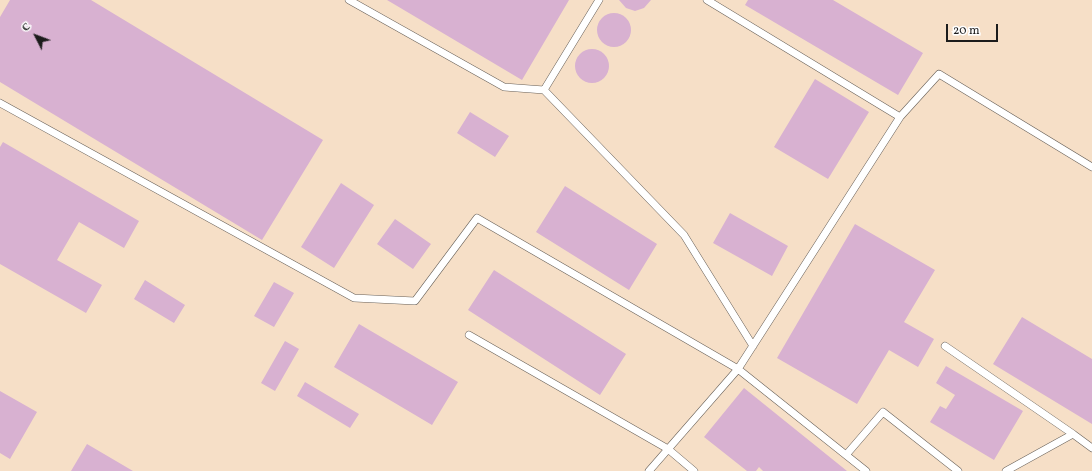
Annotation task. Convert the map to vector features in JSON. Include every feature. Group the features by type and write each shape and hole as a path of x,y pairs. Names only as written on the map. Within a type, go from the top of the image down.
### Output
{"lane":[{"path":"349,0 504,87 544,90 684,235 753,346"},
{"path":"544,90 599,0"},
{"path":"707,0 900,117"},
{"path":"650,471 738,369 900,117 939,74 1092,167"},
{"path":"0,103 354,298 415,301 477,218 738,369 866,471"},
{"path":"469,335 668,449 694,471"},
{"path":"945,346 1092,448"},
{"path":"846,455 882,412 958,471"},
{"path":"1006,471 1073,434"}],"building":[{"path":"10,0 91,0 323,140 262,240 0,82 0,17"},
{"path":"387,0 569,0 522,80"},
{"path":"619,0 651,0 644,8 635,11 626,8"},
{"path":"748,0 833,0 923,53 898,95 745,5"},
{"path":"617,13 626,18 630,23 630,37 626,42 621,46 611,47 607,46 598,37 597,27 598,23 607,14"},
{"path":"595,49 604,54 608,59 608,73 604,78 599,82 589,83 585,82 576,73 575,63 576,59 585,50"},
{"path":"815,79 869,112 828,179 774,147"},
{"path":"470,112 509,136 495,157 457,133"},
{"path":"3,142 139,221 124,248 79,222 57,260 102,285 86,313 0,264 0,147"},
{"path":"341,183 374,205 334,268 301,247"},
{"path":"565,186 657,244 629,290 536,232"},
{"path":"730,213 788,246 772,276 713,243"},
{"path":"395,219 431,244 413,269 377,244"},
{"path":"855,224 935,270 904,322 934,339 918,367 889,350 857,404 777,358"},
{"path":"494,270 626,354 600,395 468,310"},
{"path":"145,280 185,305 174,323 134,299"},
{"path":"274,282 294,293 274,327 254,316"},
{"path":"1022,317 1092,359 1092,424 993,364"},
{"path":"359,324 458,382 432,425 334,367"},
{"path":"285,341 299,349 275,391 261,383"},
{"path":"946,366 1023,411 994,460 930,422 940,406 946,409 955,395 936,383"},
{"path":"305,382 359,414 350,428 297,396"},
{"path":"744,388 847,471 763,471 759,467 756,471 747,471 704,437"},
{"path":"0,391 37,412 10,459 0,453"},
{"path":"87,444 133,471 71,471"}]}
